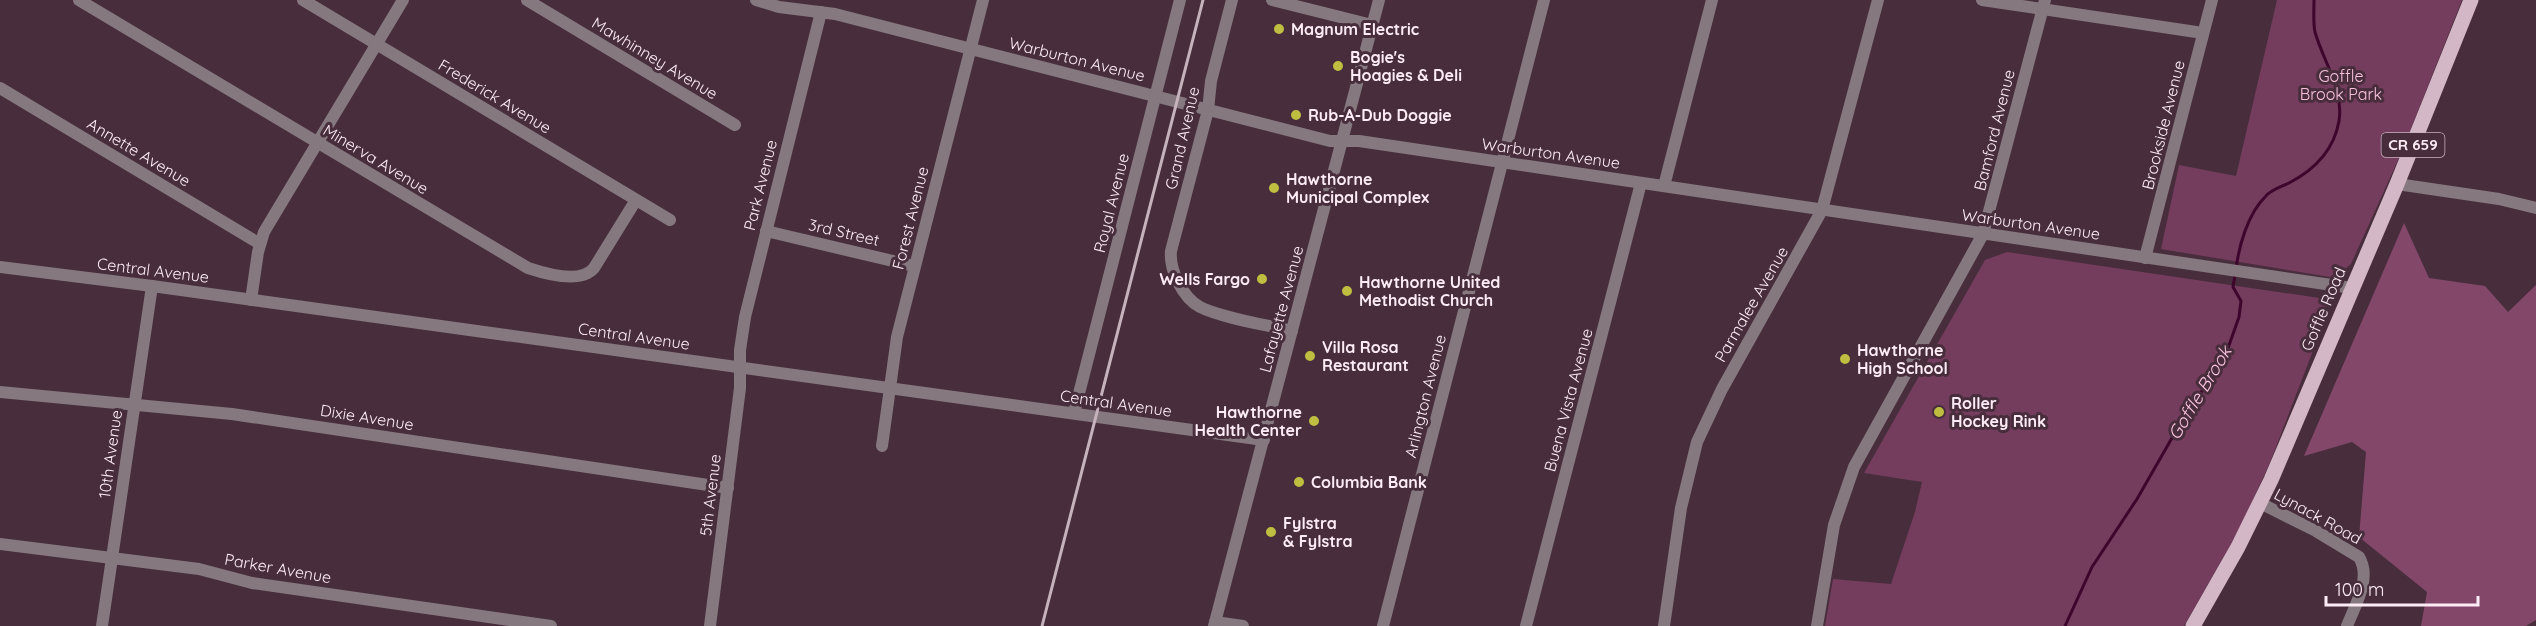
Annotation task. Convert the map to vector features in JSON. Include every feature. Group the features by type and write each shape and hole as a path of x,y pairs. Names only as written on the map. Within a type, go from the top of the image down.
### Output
{"main road":[{"name":"Goffle Road","path":"2193,626 2260,503 2397,184 2471,0"}],"street":[{"name":"Minerva Avenue","path":"79,0 520,265 536,271 580,276 591,272 636,200"},
{"name":"Frederick Avenue","path":"303,0 670,220"},
{"path":"251,300 264,232 404,0"},
{"name":"Mawhinney Avenue","path":"527,0 735,125"},
{"name":"Warburton Avenue","path":"756,0 779,7 821,12 1330,141 1359,141 2352,288"},
{"name":"Forest Avenue","path":"882,446 897,337 983,0"},
{"name":"Royal Avenue","path":"1074,413 1180,0"},
{"name":"Grand Avenue","path":"1232,0 1211,81 1208,110 1171,251 1171,265 1192,301 1200,307 1292,331"},
{"path":"1272,0 1372,26"},
{"name":"Lafayette Avenue","path":"1215,624 1379,0"},
{"name":"Arlington Avenue","path":"1383,626 1544,0"},
{"path":"1664,186 1712,0"},
{"name":"Parmalee Avenue","path":"1664,626 1681,507 1697,442 1722,389 1822,210 1878,0"},
{"path":"1982,0 2044,4 2203,33"},
{"name":"Brookside Avenue","path":"2145,258 2211,0"},
{"name":"Bamford Avenue","path":"1817,626 1834,525 1854,467 1983,234 2044,4"},
{"name":"Park Avenue","path":"740,368 745,317 821,12"},
{"name":"Annette Avenue","path":"0,88 260,244"},
{"name":"Buena Vista Avenue","path":"1526,626 1641,183"},
{"path":"2397,184 2499,199 2536,208"},
{"name":"3rd Street","path":"766,231 914,266"},
{"name":"Central Avenue","path":"0,267 1264,440"},
{"name":"10th Avenue","path":"102,626 152,286"},
{"name":"5th Avenue","path":"710,626 740,388 740,368"},
{"name":"Dixie Avenue","path":"0,392 271,419 728,488"},
{"name":"Lynack Road","path":"2260,503 2316,531 2359,557 2363,564 2363,580 2347,626"},
{"name":"Parker Avenue","path":"0,544 199,569 252,583 551,626"},
{"path":"1215,624 1243,626"}],"green space":[{"name":"Goffle Brook Park","path":"2277,0 2462,0 2403,149 2351,264 2339,274 2330,277 2161,249 2179,165 2236,176"},
{"path":"2007,252 2326,299 2326,317 2269,465 2239,530 2184,626 1825,626 1833,579 1891,584 1915,512 1922,482 1864,473 1985,260"}],"shaded area":[{"path":"2404,223 2429,278 2485,286 2508,312 2536,285 2536,620 2526,626 2421,626 2427,592 2359,537 2366,452 2352,442 2304,456"}],"waterway":[{"name":"Goffle Brook","path":"2236,269 2245,230 2259,204 2270,192 2298,178 2322,158 2333,141 2339,121 2340,109 2336,86 2315,32 2314,0"},
{"name":"Goffle Brook","path":"2065,626 2092,567 2137,499 2192,403 2213,378 2227,351 2239,317 2241,301 2233,287 2235,275"}],"railway":[{"path":"1042,626 1203,0"}],"place":[{"name":"Magnum Electric","path":"1279,29"},
{"name":"Bogie's Hoagies & Deli","path":"1338,66"},
{"name":"Rub-A-Dub Doggie","path":"1296,115"},
{"name":"Hawthorne Municipal Complex","path":"1274,188"},
{"name":"Wells Fargo","path":"1262,279"},
{"name":"Hawthorne United Methodist Church","path":"1347,291"},
{"name":"Villa Rosa Restaurant","path":"1310,356"},
{"name":"Hawthorne High School","path":"1845,359"},
{"name":"Roller Hockey Rink","path":"1939,412"},
{"name":"Hawthorne Health Center","path":"1314,421"},
{"name":"Columbia Bank","path":"1299,482"},
{"name":"Fylstra & Fylstra","path":"1271,532"}]}
